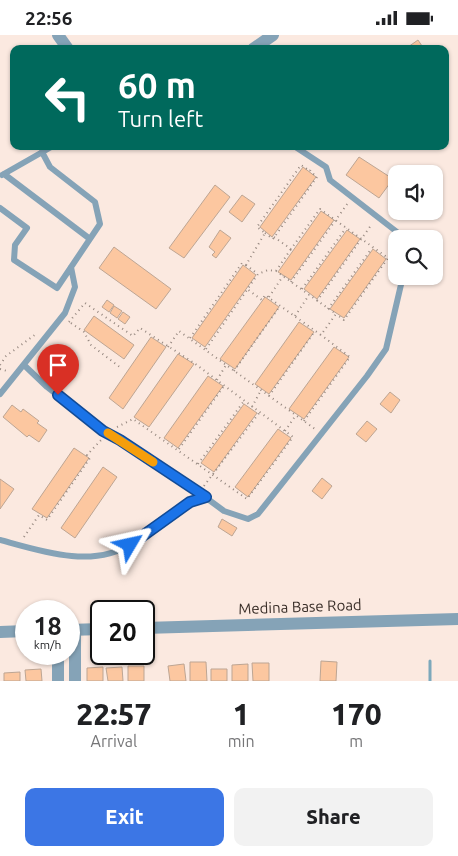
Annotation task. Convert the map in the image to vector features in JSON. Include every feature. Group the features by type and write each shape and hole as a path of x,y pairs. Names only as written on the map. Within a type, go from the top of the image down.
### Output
{"street":[{"path":"259,45 273,35"},
{"name":"Medina Base Road","path":"155,628 458,619"},
{"path":"0,632 15,631"},
{"path":"58,665 58,681"},
{"path":"74,665 75,681"}],"lane":[{"path":"47,150 2,175 90,239"},
{"path":"301,150 326,167 330,180 395,230"},
{"path":"0,207 27,228 15,245 14,260 57,288 100,223 95,202 50,167 42,153"},
{"path":"0,394 61,318 74,287 71,267"},
{"path":"24,365 47,387 106,433 203,494 224,511 248,519 258,513 367,376 386,349 401,285"},
{"path":"0,540 69,557 112,554 130,545 203,494"}],"path":[{"path":"310,171 317,160"},
{"path":"274,237 317,177 301,165 258,227 273,239 274,237 291,249"},
{"path":"291,282 352,196"},
{"path":"206,349 258,274 268,270 276,271 344,320 388,258 320,209 276,271"},
{"path":"317,301 377,216"},
{"path":"301,290 346,228"},
{"path":"246,265 265,233"},
{"path":"328,309 372,247"},
{"path":"190,338 242,263 258,274"},
{"path":"268,297 283,276"},
{"path":"247,289 262,300 265,295 350,357 304,421"},
{"path":"295,316 309,295"},
{"path":"19,545 39,515 47,520 90,458 87,455 106,433 133,419 247,499 293,437 216,380 140,328 133,337 85,303 71,323"},
{"path":"234,371 280,306"},
{"path":"321,335 336,314"},
{"path":"61,318 84,332 91,345 121,368"},
{"path":"0,365 6,356 48,326 53,329"},
{"path":"168,347 179,331 322,433"},
{"path":"269,396 315,331"},
{"path":"216,380 226,365"},
{"path":"178,450 224,386"},
{"path":"252,407 260,390"},
{"path":"198,464 244,401"},
{"path":"203,494 213,474 259,413"},
{"path":"285,431 296,415"}],"building":[{"path":"418,40 421,45 411,45"},
{"path":"359,157 388,176 388,186 379,198 346,175"},
{"path":"303,167 316,177 272,237 260,227"},
{"path":"215,185 230,197 184,258 169,248"},
{"path":"242,195 255,204 242,222 229,212"},
{"path":"321,211 334,220 291,280 278,272"},
{"path":"220,230 231,238 216,258 212,255 215,252 209,247"},
{"path":"347,230 360,239 317,299 304,289"},
{"path":"114,247 171,289 156,309 99,268"},
{"path":"373,249 386,259 344,318 330,309"},
{"path":"243,265 256,275 205,347 192,338"},
{"path":"265,297 279,307 235,369 220,359"},
{"path":"107,300 114,305 109,312 102,307"},
{"path":"114,306 122,311 117,318 110,313"},
{"path":"123,312 130,317 125,324 118,319"},
{"path":"94,316 134,345 124,359 84,330"},
{"path":"299,322 314,332 269,394 255,384"},
{"path":"151,337 166,347 123,409 109,398"},
{"path":"334,347 349,357 304,419 289,409"},
{"path":"178,354 194,364 149,427 134,417"},
{"path":"208,376 223,386 178,448 164,438"},
{"path":"390,392 400,400 391,413 380,404"},
{"path":"244,404 257,413 214,472 201,463"},
{"path":"12,405 21,412 23,409 39,421 37,423 47,430 39,442 29,435 27,437 3,417"},
{"path":"367,421 377,429 366,442 356,434"},
{"path":"278,429 291,438 248,497 235,487"},
{"path":"74,448 89,458 47,518 32,509"},
{"path":"103,467 117,477 75,538 61,528"},
{"path":"322,478 332,486 322,499 312,491"},
{"path":"0,479 14,489 0,509"},
{"path":"222,519 237,528 232,536 218,527"},
{"path":"321,661 337,662 336,681 320,681"},
{"path":"190,662 206,662 207,681 190,681"},
{"path":"252,663 269,663 269,681 253,681"},
{"path":"184,664 186,681 170,681 168,666"},
{"path":"248,664 248,681 232,681 232,665"},
{"path":"128,666 144,666 144,681 128,681"},
{"path":"103,667 103,681 87,681 87,668"},
{"path":"122,667 123,681 108,681 106,668"},
{"path":"41,669 42,681 26,681 25,670"},
{"path":"211,669 227,669 227,681 211,681"},
{"path":"20,672 20,681 4,681 4,673"}],"waterway":[{"path":"430,661 430,681"}],"slow traffic":[{"path":"108,433 153,462"}],"route":[{"path":"58,395 103,431 120,440 206,497 190,502 130,545"}]}
